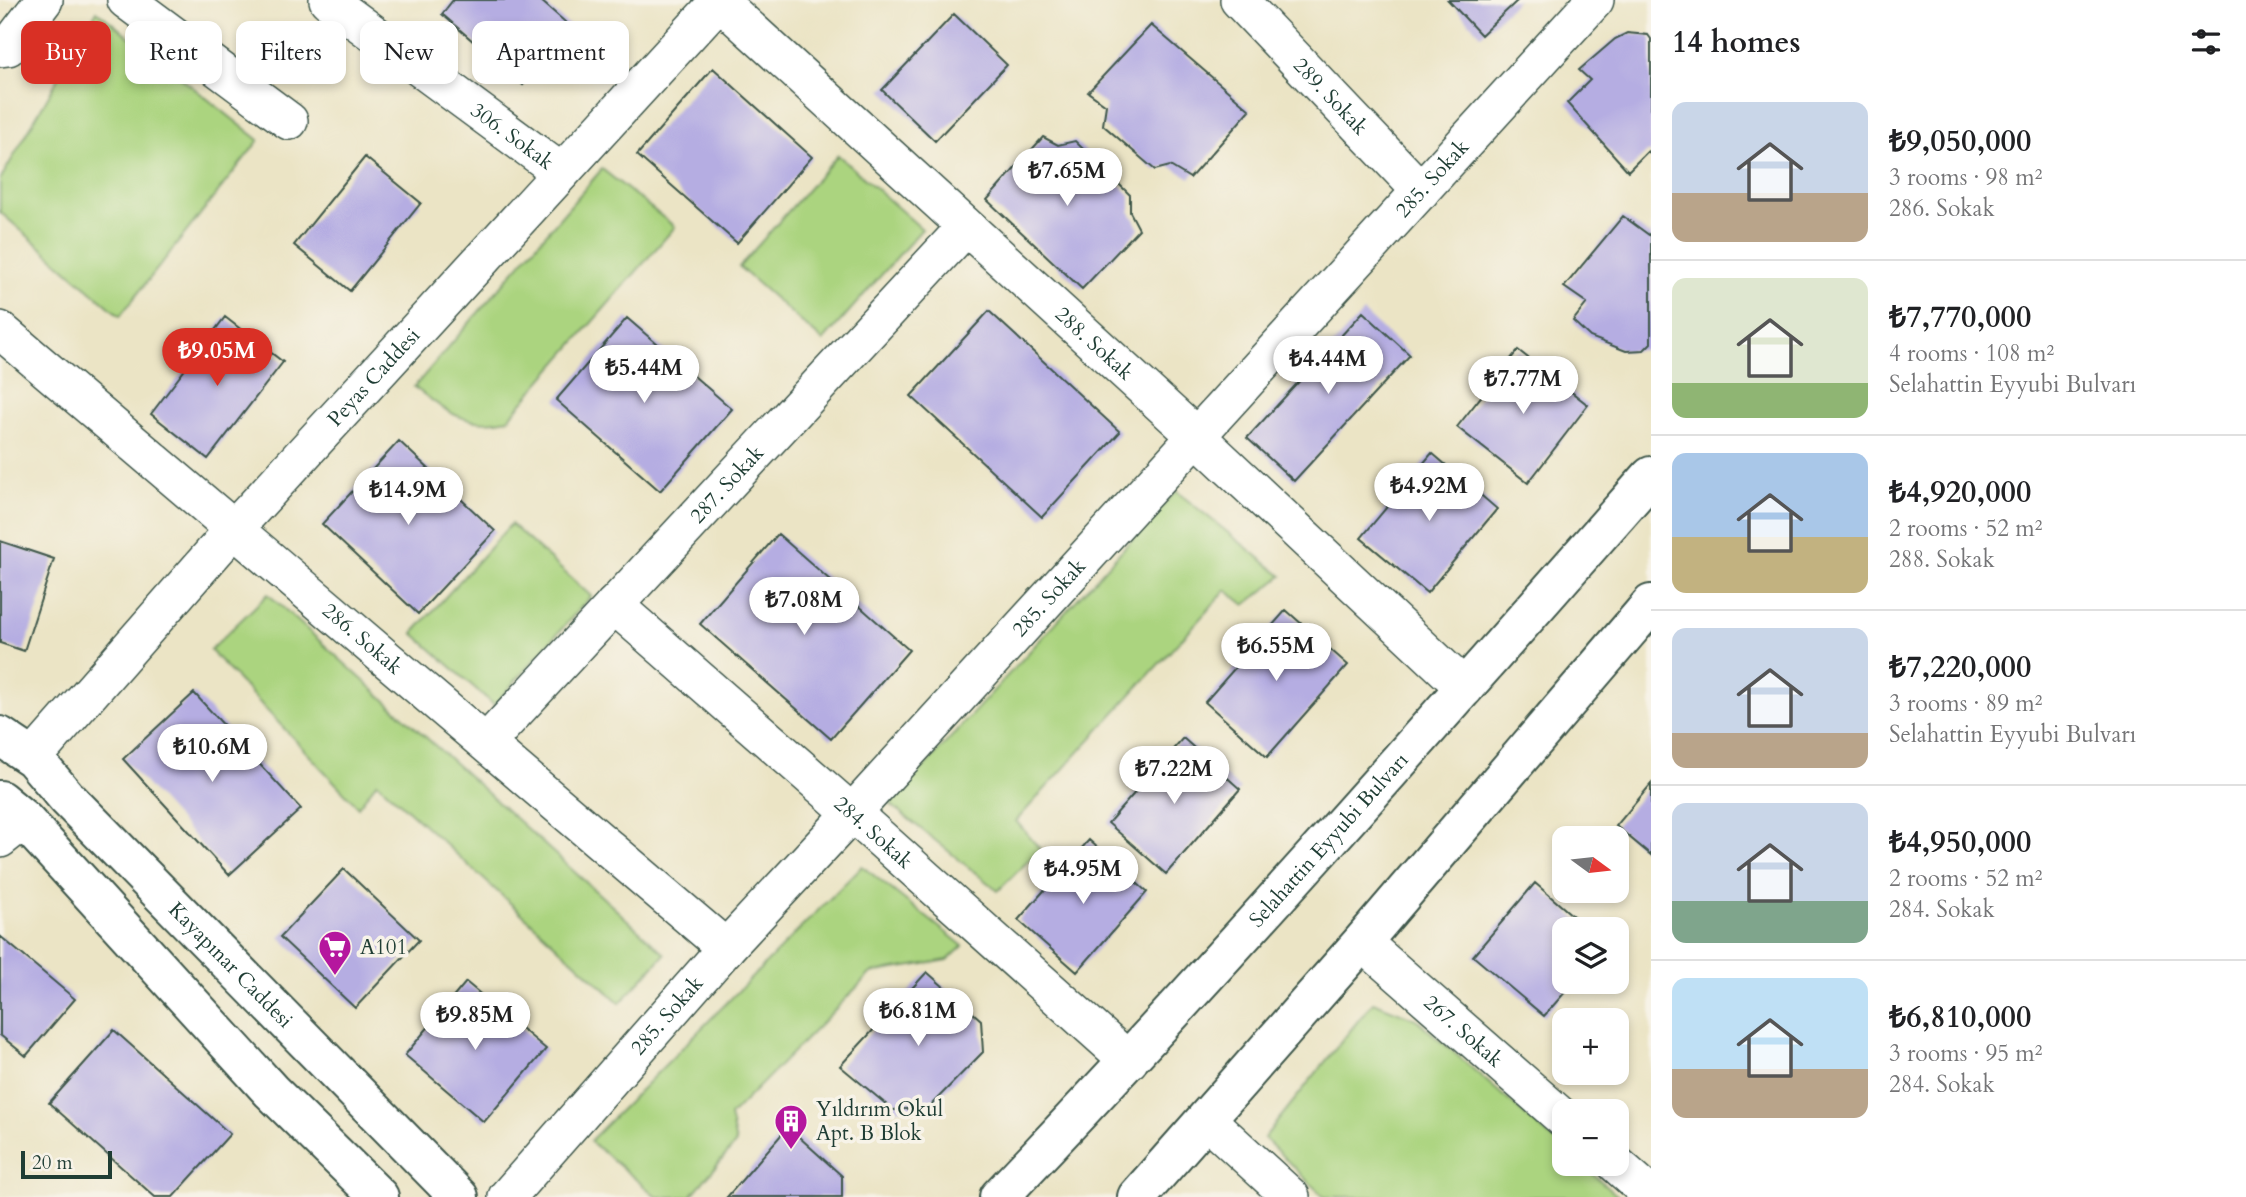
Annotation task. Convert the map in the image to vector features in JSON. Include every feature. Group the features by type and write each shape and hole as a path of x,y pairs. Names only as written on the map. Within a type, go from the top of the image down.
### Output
{"main road":[{"name":"Selahattin Eyyubi Bulvarı","path":"999,1197 1129,1061 1465,688 1651,476"},
{"path":"1137,1197 1362,942 1651,604"},
{"name":"Kayapınar Caddesi","path":"0,736 33,758 67,798 459,1197"},
{"path":"8,820 271,1091 379,1197"}],"street":[{"path":"0,48 8,47 44,0"},
{"path":"126,0 289,121"},
{"name":"306. Sokak","path":"328,0 561,172"},
{"name":"289. Sokak","path":"1239,0 1421,191"},
{"name":"285. Sokak","path":"507,1197 726,948 1595,0"},
{"name":"Peyas Caddesi","path":"33,758 234,529 720,1"},
{"name":"288. Sokak","path":"720,1 965,228 1196,436 1465,688"},
{"name":"287. Sokak","path":"487,742 965,228"},
{"name":"286. Sokak","path":"0,330 726,948"},
{"name":"284. Sokak","path":"614,605 1129,1061"},
{"name":"267. Sokak","path":"1362,942 1552,1108"},
{"path":"1206,1119 1291,1197"},
{"path":"1629,1176 1651,1195"}],"green space":[{"path":"97,11 110,21 91,21"},
{"path":"111,22 125,33 125,84 189,84 259,140 120,316 0,212 0,180 55,84 111,84"},
{"path":"838,155 922,229 823,341 739,267"},
{"path":"602,169 675,227 508,419 480,422 468,420 436,404 414,387"},
{"path":"1176,491 1282,576 1245,605 1226,590 1016,821 1040,849 998,891 890,804"},
{"path":"511,524 591,596 494,705 413,633"},
{"path":"268,594 665,954 620,1003 377,782 358,807 210,650"},
{"path":"862,866 963,946 948,960 871,973 730,1116 736,1143 690,1197 657,1197 590,1141"},
{"path":"1373,1002 1416,1019 1552,1138 1552,1176 1595,1176 1619,1197 1324,1197 1264,1138"}],"building":[{"path":"453,0 540,0 564,21 472,21 472,40 458,28 458,21 450,21 442,14"},
{"path":"1448,0 1518,0 1481,35"},
{"path":"954,14 1007,65 935,141 882,90"},
{"path":"1151,25 1250,110 1190,178 1170,166 1155,170 1103,125 1106,105 1088,92"},
{"path":"1627,33 1648,35 1651,39 1651,154 1648,151 1628,171 1567,103 1590,80 1579,70 1615,39"},
{"path":"713,68 812,157 737,243 637,155"},
{"path":"1043,137 1058,145 1075,141 1130,195 1130,212 1139,229 1082,289 987,200"},
{"path":"365,157 421,203 350,291 294,245"},
{"path":"1623,216 1649,235 1651,232 1651,343 1644,350 1626,351 1590,337 1573,321 1587,303 1564,287"},
{"path":"989,311 1120,432 1042,517 911,396"},
{"path":"1363,312 1410,355 1294,481 1247,438"},
{"path":"225,317 283,362 208,459 151,414"},
{"path":"627,318 732,409 660,491 556,400"},
{"path":"1518,350 1588,405 1528,483 1457,427"},
{"path":"399,441 495,531 418,614 322,524"},
{"path":"1432,453 1497,509 1427,593 1361,538"},
{"path":"778,534 909,650 831,739 700,624"},
{"path":"0,541 54,559 24,651 0,643"},
{"path":"1286,610 1348,665 1267,757 1205,702"},
{"path":"194,693 301,809 229,875 123,759"},
{"path":"1183,738 1240,789 1166,874 1108,823"},
{"path":"1651,784 1651,855 1629,837 1629,826 1616,826"},
{"path":"1089,840 1147,892 1077,972 1018,920"},
{"path":"344,869 419,940 355,1008 280,937"},
{"path":"1535,883 1552,898 1552,903 1558,903 1574,917 1552,917 1552,994 1563,994 1544,1016 1473,956"},
{"path":"0,936 75,999 26,1056 0,1035"},
{"path":"927,972 981,1020 983,1052 929,1107 893,1110 840,1066"},
{"path":"466,982 546,1049 484,1122 405,1055"},
{"path":"114,1030 230,1134 173,1197 155,1197 49,1103"},
{"name":"Yıldırım Okul Apt. B Blok","path":"788,1127 842,1176 842,1197 727,1197"}],"place":[{"name":"A101","path":"335,977"},
{"name":"Yıldırım Okul Apt. B Blok","path":"791,1151"}]}
